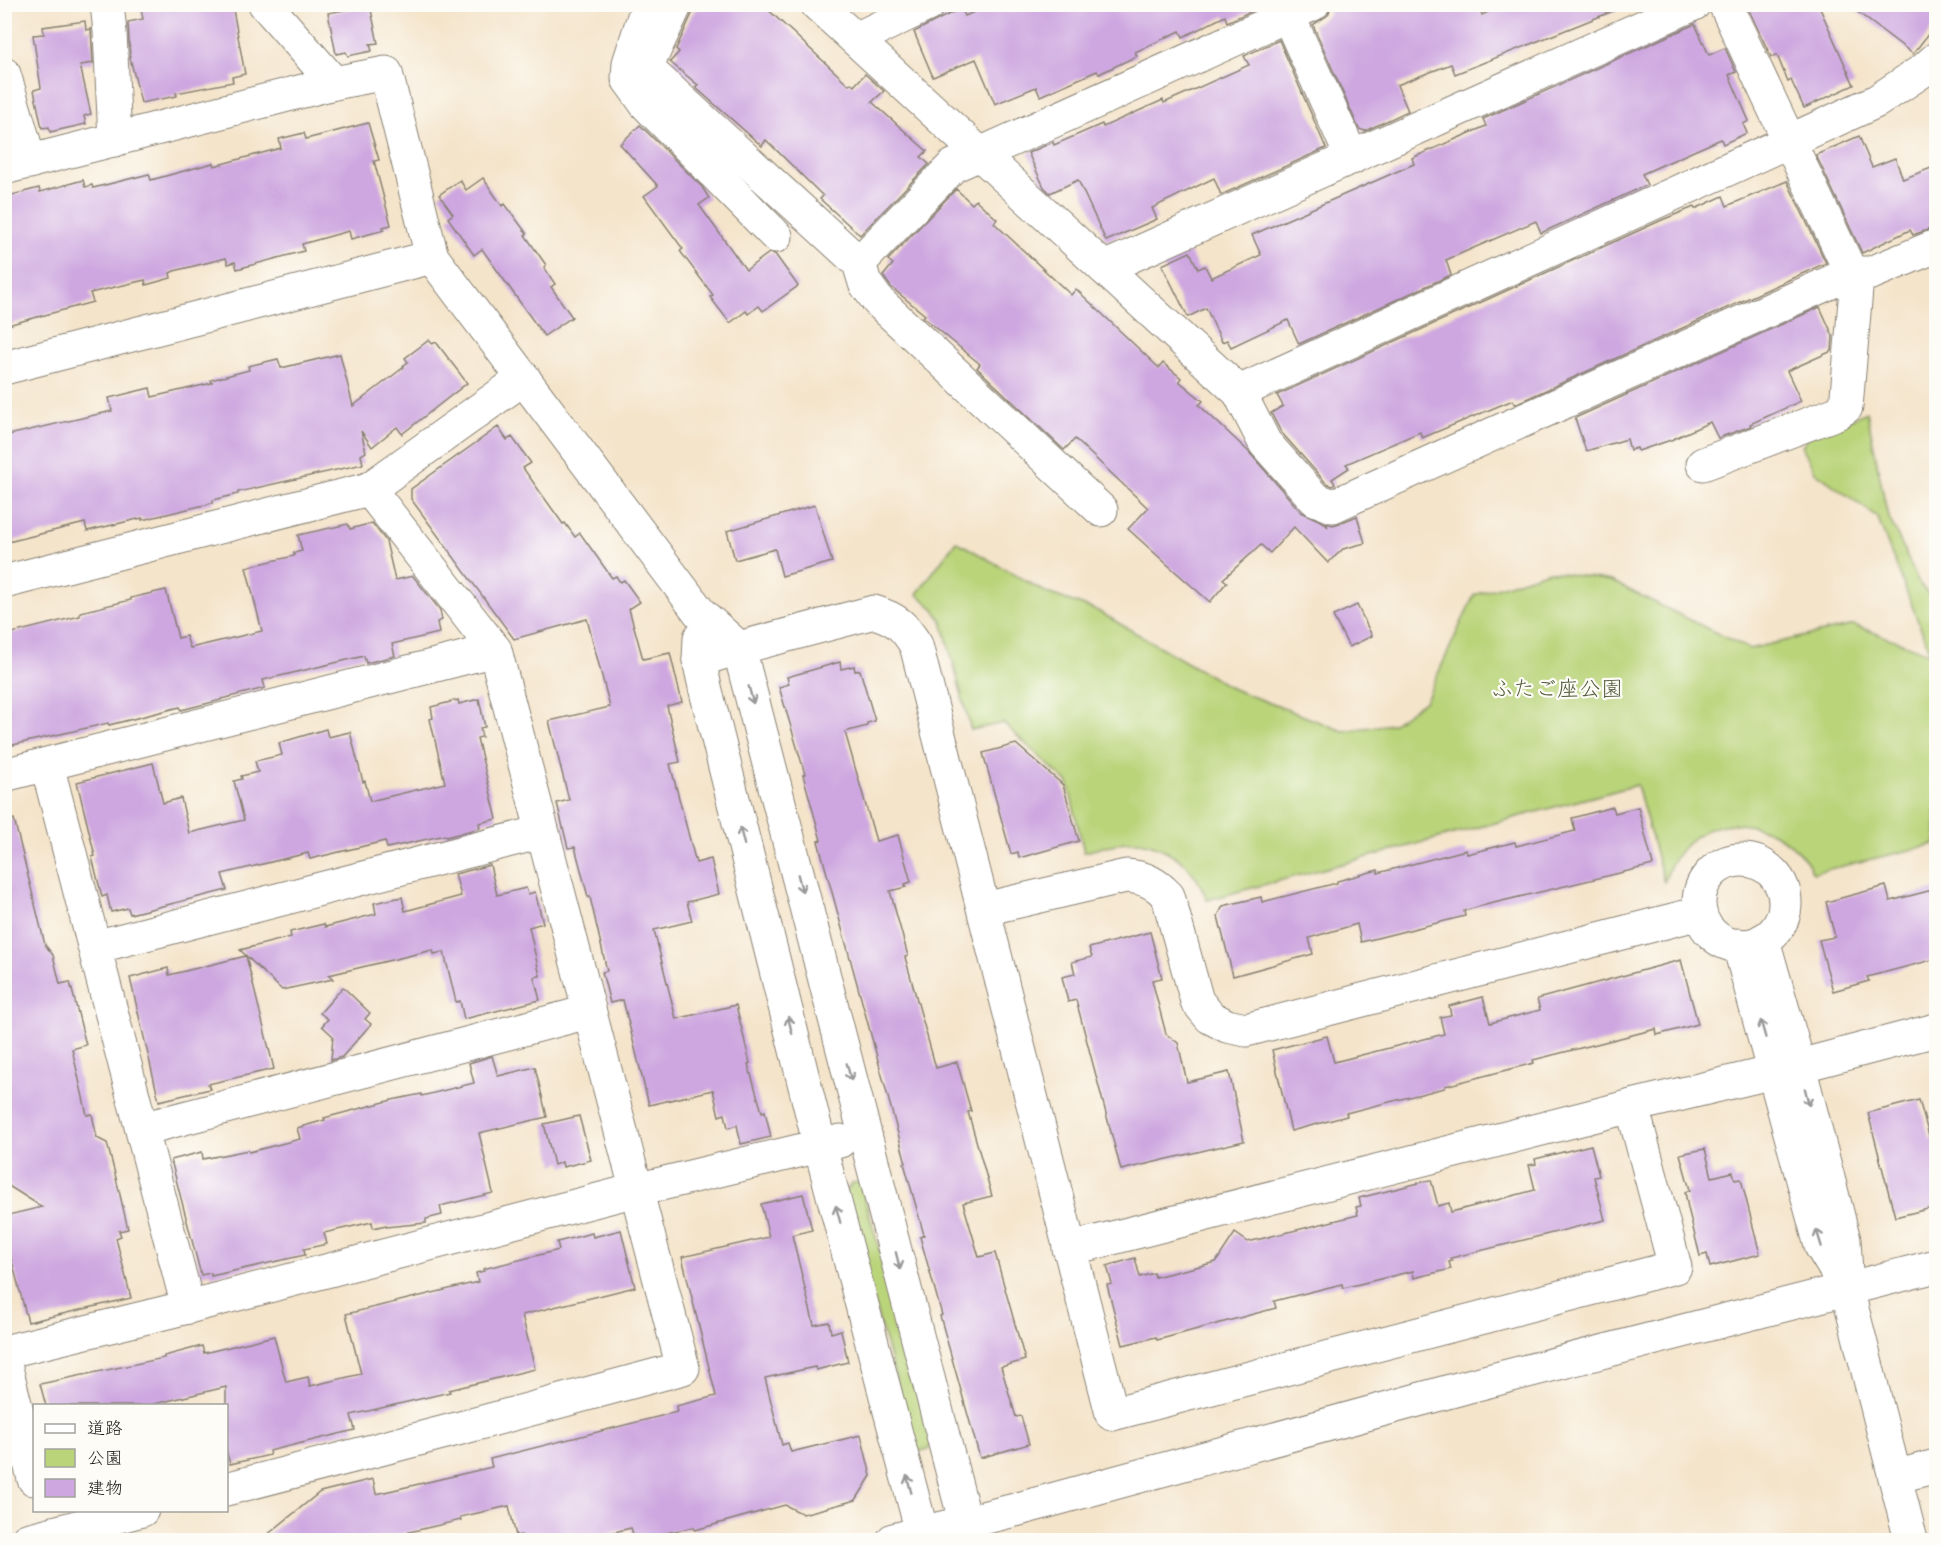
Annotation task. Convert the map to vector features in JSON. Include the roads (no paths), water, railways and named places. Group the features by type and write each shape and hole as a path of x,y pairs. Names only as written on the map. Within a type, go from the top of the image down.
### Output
{"street":[{"path":"107,4 115,140"},
{"path":"265,4 334,82"},
{"path":"637,66 648,4"},
{"path":"676,4 628,79 646,104 776,236"},
{"path":"817,4 1239,392 1265,443 1315,499 1333,506 1851,273 1871,273 1936,246"},
{"path":"856,39 929,4"},
{"path":"1104,268 1694,4"},
{"path":"1703,464 1837,413 1846,407 1856,289 1851,273 1725,4"},
{"path":"859,263 953,166 1295,8 1352,158"},
{"path":"1239,392 1877,101 1936,59"},
{"path":"637,66 859,263 865,283 878,301 1101,510"},
{"path":"4,74 17,165 334,82 386,73 432,257 700,612 739,648 968,1532"},
{"path":"4,368 432,257"},
{"path":"4,582 369,489 524,378"},
{"path":"228,1488 683,1368 495,650 369,489"},
{"path":"700,612 699,660 820,1146 913,1538 968,1532 1469,1386 1936,1266"},
{"path":"699,660 874,612 889,616 904,627 916,645 1112,1414 1675,1267 1632,1106"},
{"path":"4,775 495,650"},
{"path":"47,765 188,1307"},
{"path":"94,947 542,832"},
{"path":"1740,860 1755,862 1774,874 1784,894 1785,909 1780,923 1770,935 1751,943 1729,944 1715,936 1705,925 1700,913 1699,896 1704,882 1713,870 1726,863 1740,860"},
{"path":"984,909 1126,876 1141,877 1158,885 1168,896 1197,1001 1210,1017 1227,1026 1246,1030 1700,913"},
{"path":"1751,943 1787,1069 1821,1246 1847,1289 1911,1540"},
{"path":"142,1129 588,1012"},
{"path":"1069,1250 1632,1106 1936,1032"},
{"path":"4,1352 188,1307 636,1190 865,1135"},
{"path":"4,1360 33,1475"},
{"path":"1895,1477 1936,1466"},
{"path":"42,1532 133,1512"}],"park label":[{"name":"ふたご座公園","path":"1557,689"}]}
